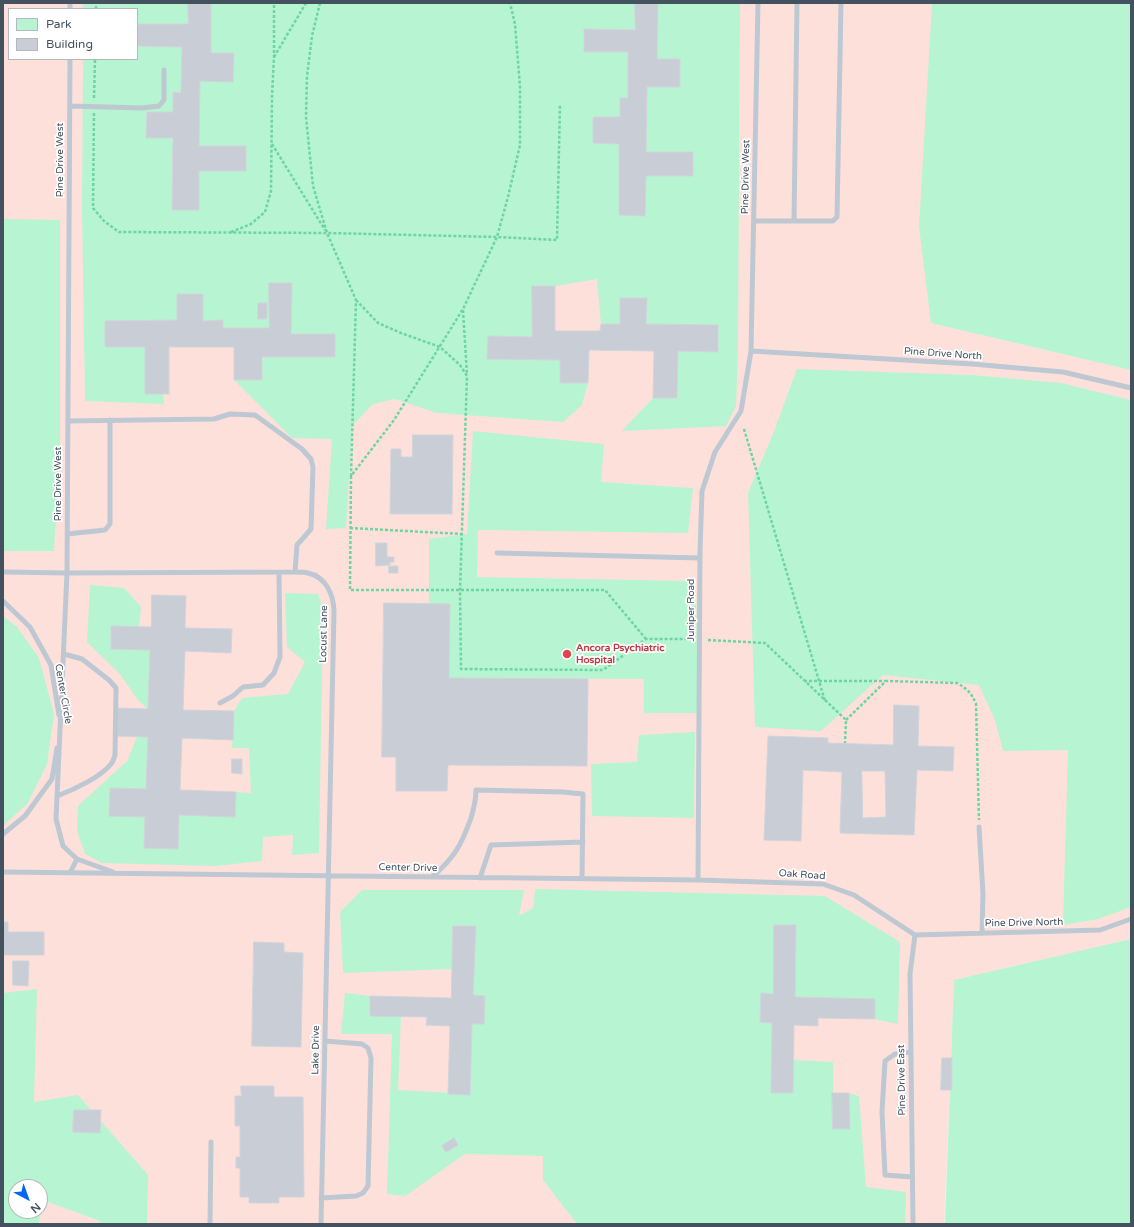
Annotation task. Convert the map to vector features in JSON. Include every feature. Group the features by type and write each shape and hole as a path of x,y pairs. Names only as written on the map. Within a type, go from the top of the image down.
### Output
{"lane":[{"name":"Pine Drive West","path":"751,351 758,3"},
{"path":"794,221 797,3"},
{"path":"754,221 833,221 837,217 841,3"},
{"name":"Pine Drive West","path":"70,60 67,574 56,819 63,846 77,860 118,874"},
{"path":"70,106 142,108 159,106 164,100 164,70"},
{"name":"Pine Drive North","path":"751,351 972,364 1063,372 1131,388"},
{"name":"Juniper Road","path":"698,880 700,558 702,491 715,452 741,411 751,351"},
{"path":"68,421 214,419 230,414 255,415 302,449 311,459 313,467 311,529 298,545 295,572"},
{"path":"67,534 105,530 110,524 110,420"},
{"path":"497,553 700,558"},
{"path":"3,572 67,574"},
{"path":"220,703 233,696 243,687 263,685 274,673 280,657 279,572"},
{"name":"Locust Lane","path":"67,574 295,572 308,573 320,579 329,588 334,599 329,876"},
{"name":"Center Circle","path":"3,601 30,627 51,665 61,727 52,779 25,816 3,834"},
{"path":"57,796 77,788 103,771 112,764 115,755 116,688 109,680 82,659 64,654"},
{"path":"432,877 447,864 459,848 476,803 476,790 563,792 583,794 582,879"},
{"path":"979,827 983,894 982,933"},
{"path":"480,878 491,845 583,842"},
{"path":"70,873 77,860"},
{"path":"3,872 118,874"},
{"name":"Center Drive","path":"118,874 698,880"},
{"name":"Lake Drive","path":"321,1224 329,876"},
{"name":"Oak Road","path":"698,880 823,884 854,895 914,935"},
{"name":"Pine Drive North","path":"914,935 1100,930 1131,919"},
{"name":"Pine Drive East","path":"913,1224 910,974 914,935"},
{"path":"321,1198 356,1196 363,1193 368,1186 371,1058 368,1048 362,1044 325,1041"},
{"path":"911,1052 895,1054 885,1062 882,1112 885,1175 912,1177"},
{"path":"210,1224 211,1142"}],"path":[{"path":"228,233 251,224 265,212 271,192 274,3"},
{"path":"274,58 306,3"},
{"path":"320,3 312,36 307,76 306,117 313,186 327,233 356,300 378,323 440,347 460,365 467,376"},
{"path":"351,476 394,420 440,347 463,309 497,237 520,145 520,87 516,24 510,3"},
{"path":"95,60 93,208 104,221 119,232 327,233 557,240 560,104"},
{"path":"272,143 327,233"},
{"path":"356,300 351,476 350,590 605,590 646,639"},
{"path":"463,309 467,376 460,590 461,669 603,670 646,639 700,639 764,643 846,720"},
{"path":"744,429 825,701"},
{"path":"350,528 462,534"},
{"path":"804,681 957,683 971,693 976,704 977,716 979,827"},
{"path":"846,743 846,720 886,681"}],"shaded area":[{"name":"Ancora Psychiatric Hospital","path":"3,3 1131,3 931,323 1131,370 1131,939 954,980 944,1224 147,1224 147,1175 3,1155"},
{"path":"48,1202 100,1221 100,1224 38,1224 40,1219 48,1219"}],"green space":[{"path":"83,3 188,3 188,24 138,24 138,8 83,8"},
{"path":"211,3 635,3 635,30 584,29 584,51 628,52 628,98 620,98 620,117 593,143 619,144 619,215 645,216 646,176 693,176 693,152 646,152 647,87 680,87 680,59 657,59 658,3 740,3 738,351 736,406 726,426 622,431 653,398 677,398 678,351 718,352 718,325 646,324 647,298 621,298 620,324 601,324 597,279 555,286 533,286 532,337 488,336 488,359 560,360 560,383 588,383 582,405 563,422 437,413 395,399 373,404 352,426 346,528 326,529 332,439 292,438 234,380 262,380 262,357 335,357 335,334 291,334 291,283 269,284 269,328 223,328 223,320 203,321 203,294 177,294 177,320 105,321 105,347 145,347 145,394 163,394 164,404 85,401 82,208 83,60 138,60 138,46 182,47 181,93 173,92 173,112 147,112 146,137 173,138 172,210 198,210 199,171 246,171 246,146 199,146 200,81 233,81 233,54 211,53"},
{"path":"932,3 1131,3 1131,370 931,323 919,227"},
{"path":"3,219 60,220 60,446 54,551 3,551"},
{"path":"797,369 971,375 1061,383 1131,400 1131,907 1098,919 1063,925 1068,750 1003,751 995,720 979,685 883,675 821,731 755,727 748,493 773,434"},
{"path":"473,431 604,444 601,482 693,488 688,533 478,530 477,577 687,581 696,586 698,713 644,713 644,679 449,678 450,604 429,604 429,539 467,534"},
{"path":"90,585 124,588 141,607 139,627 111,626 111,649 150,650 148,709 138,700 119,673 87,642"},
{"path":"285,593 318,594 323,609 319,853 292,855 293,835 263,837 262,861 216,866 102,863 85,854 77,831 78,806 127,761 137,737 148,737 146,789 110,788 109,815 145,817 144,848 178,849 179,815 236,792 251,793 249,748 232,748 234,711 242,698 288,694 305,662 287,647"},
{"path":"3,616 17,627 39,658 54,714 47,764 28,803 3,826"},
{"path":"695,732 694,818 592,816 591,764 637,762 639,735"},
{"path":"535,889 825,896 900,942 898,1024 875,1019 875,999 795,997 796,925 774,925 773,994 761,994 760,1022 772,1023 771,1093 793,1093 793,1060 833,1062 833,1129 850,1129 849,1093 859,1096 866,1187 906,1192 905,1224 577,1224 543,1180 543,1156 465,1154 405,1196 387,1194 392,1034 341,1034 345,993 370,996 370,1016 401,1016 398,1090 470,1094 472,1024 484,1024 485,996 473,995 476,926 453,926 452,969 343,973 340,912 362,890 524,890 519,916 533,908"},
{"path":"1131,939 1131,1224 945,1224 954,980"},
{"path":"37,989 34,1102 78,1095 148,1175 147,1224 100,1224 100,1221 48,1202 48,1179 8,1179 8,1219 40,1219 38,1224 3,1224 3,993"}],"building":[{"path":"188,3 211,3 211,53 234,53 233,82 200,81 199,146 246,146 246,171 199,171 199,210 172,210 173,138 146,138 147,112 173,112 173,92 181,93 182,47 138,46 138,24 188,24"},
{"path":"635,3 658,3 657,59 680,59 680,87 647,87 646,152 693,152 693,176 646,176 645,216 619,215 619,144 593,143 593,117 620,117 620,98 628,98 628,52 584,52 584,29 635,30"},
{"path":"269,283 292,283 291,334 335,334 335,357 262,357 262,380 234,380 234,347 169,347 169,394 145,394 145,347 105,347 105,321 177,320 177,294 203,294 203,321 223,320 223,328 269,328"},
{"path":"532,286 555,286 555,331 600,331 601,324 620,324 620,298 647,298 646,324 718,325 718,352 678,351 677,398 653,398 654,351 589,350 588,383 560,383 560,360 487,359 488,336 532,337"},
{"path":"258,303 267,303 267,319 258,319"},
{"path":"413,435 453,435 452,514 390,514 391,449 401,449 401,457 412,457"},
{"path":"376,543 387,543 387,557 394,557 394,562 390,562 390,565 376,566"},
{"path":"389,566 398,566 398,573 389,573"},
{"path":"152,595 186,596 185,628 232,629 231,653 185,651 183,710 234,711 233,740 182,738 180,790 236,792 235,817 179,815 178,849 144,848 145,817 109,816 110,788 146,789 148,737 117,736 118,708 148,709 150,650 111,649 111,626 151,627"},
{"path":"384,603 450,604 449,678 588,679 587,766 448,765 447,791 396,791 396,757 382,757"},
{"path":"894,705 919,706 918,746 954,747 953,771 917,770 914,835 840,833 842,772 803,770 801,841 764,840 768,736 828,738 828,743 893,745","holes":["862,771 885,771 886,817 863,818"]},
{"path":"232,759 242,759 242,774 232,773"},
{"path":"3,922 8,922 8,932 44,932 44,955 3,955"},
{"path":"774,925 796,925 795,997 875,999 875,1019 818,1018 818,1026 794,1025 793,1093 771,1093 772,1023 760,1022 761,993 773,994"},
{"path":"453,926 476,926 473,995 485,996 484,1024 472,1024 470,1095 448,1094 450,1026 426,1025 427,1017 370,1016 370,996 451,998"},
{"path":"254,942 284,943 284,952 303,953 301,1047 252,1046"},
{"path":"13,961 29,961 28,986 13,985"},
{"path":"942,1058 952,1058 952,1090 941,1090"},
{"path":"241,1086 274,1086 274,1097 303,1097 304,1197 279,1197 279,1203 249,1203 249,1197 240,1197 240,1168 236,1168 236,1157 240,1157 240,1126 235,1126 235,1096 241,1096"},
{"path":"832,1093 849,1093 850,1129 833,1129"},
{"path":"74,1110 101,1110 100,1133 73,1132"},
{"path":"454,1138 458,1145 446,1152 442,1146"}],"place":[{"name":"Ancora Psychiatric Hospital","path":"567,654"}]}
